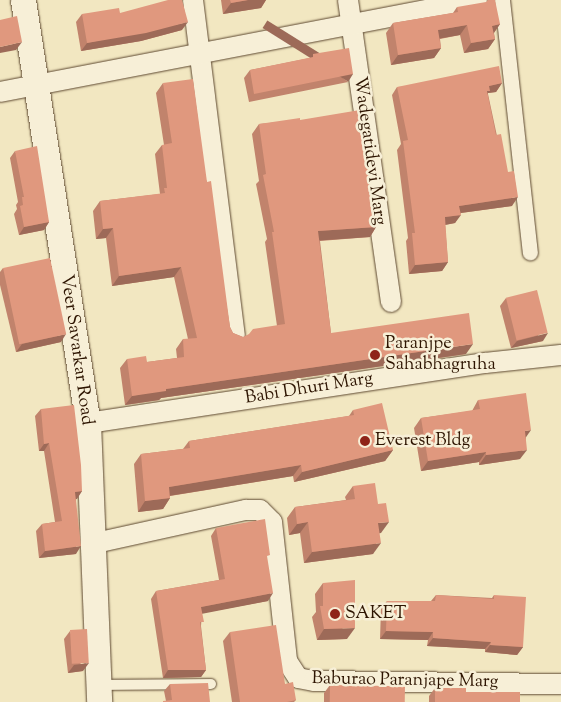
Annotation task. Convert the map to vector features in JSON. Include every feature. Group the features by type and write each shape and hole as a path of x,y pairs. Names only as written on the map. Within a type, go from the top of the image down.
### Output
{"street":[{"name":"Veer Savarkar Road","path":"22,0 37,85 88,423 91,544 99,693"},
{"path":"193,0 235,335"},
{"name":"Wadegatidevi Marg","path":"348,0 391,302"},
{"path":"0,92 477,0"},
{"path":"502,0 530,252"},
{"name":"Babi Dhuri Marg","path":"88,423 485,363 561,354"},
{"name":"Baburao Paranjape Marg","path":"91,544 246,510 260,510 272,522 287,661 298,678 314,681 561,684"}],"lane":[{"path":"99,693 212,684"}],"building":[{"path":"168,0 182,0 188,22 146,33 87,43 82,14 119,8 120,13"},
{"path":"230,0 248,0 231,3"},
{"path":"488,0 495,0 500,24 492,26 495,39 471,43 467,25 438,30 441,48 398,55 393,23 458,12 457,7 486,2"},
{"path":"17,16 22,42 0,47 0,20"},
{"path":"349,48 353,74 254,94 250,70 313,57 313,54"},
{"path":"499,66 502,83 489,86 490,91 487,91 496,135 501,134 508,172 514,171 518,197 459,206 461,215 445,217 448,262 415,265 412,233 415,233 403,141 408,140 397,87"},
{"path":"193,79 207,182 211,181 230,327 233,333 243,337 253,329 285,324 272,232 274,232 263,175 266,174 259,124 300,118 300,120 360,110 376,227 318,231 331,333 469,313 473,344 166,389 166,391 132,396 127,359 146,356 147,362 184,357 183,339 197,338 181,267 119,276 113,228 103,229 100,201 165,193 164,188 167,188 162,145 172,143 163,83"},
{"path":"37,146 49,222 24,227 20,206 23,205 22,197 24,197 15,151"},
{"path":"50,258 66,334 19,344 3,268"},
{"path":"537,290 548,333 517,340 506,298"},
{"path":"526,393 531,430 525,431 527,450 486,455 486,452 428,461 421,418 480,409 478,400"},
{"path":"382,403 393,450 302,472 301,465 169,487 170,498 145,501 141,454 190,448 189,441 354,415 353,410"},
{"path":"74,405 81,465 82,491 75,492 81,546 45,551 42,524 62,521 49,443 44,444 41,409"},
{"path":"375,483 378,504 386,503 389,522 378,523 381,543 312,552 308,522 297,524 295,507 355,499 353,486"},
{"path":"265,519 270,555 267,556 273,593 201,607 204,622 200,622 206,670 168,670 156,591 225,579 216,528"},
{"path":"355,580 355,628 324,629 320,606 323,606 323,583"},
{"path":"436,595 494,599 494,595 526,597 523,647 490,645 491,642 433,638 433,632 386,631 387,601 435,601"},
{"path":"276,625 285,684 293,682 296,700 287,702 240,702 230,632"},
{"path":"87,629 89,663 72,664 70,630"},
{"path":"208,683 210,702 163,702 172,700 170,684"},
{"path":"330,685 405,686 405,702 330,702"},
{"path":"435,688 466,688 466,692 520,692 520,702 435,702"}],"place":[{"name":"Paranjpe Sahabhagruha","path":"375,355"},
{"name":"Everest Bldg","path":"365,441"},
{"name":"SAKET","path":"335,614"}]}
